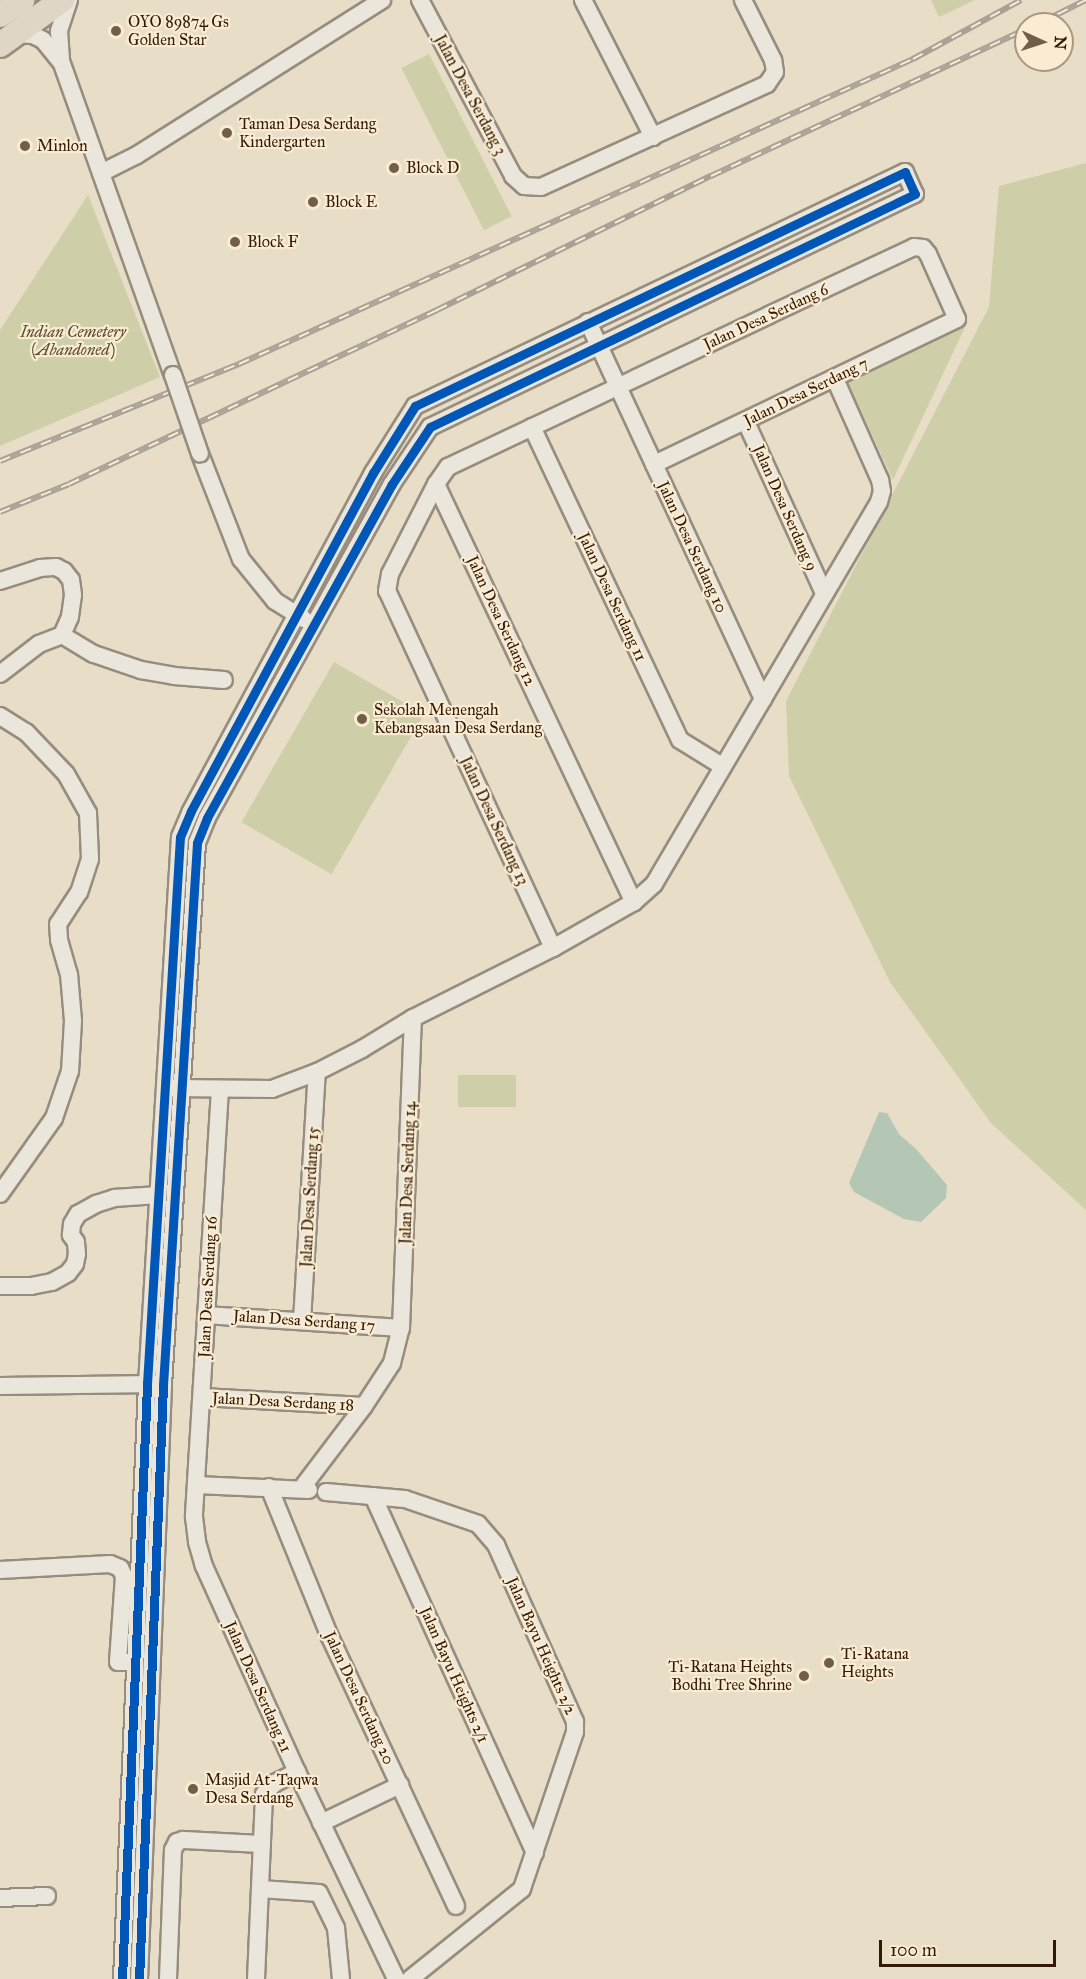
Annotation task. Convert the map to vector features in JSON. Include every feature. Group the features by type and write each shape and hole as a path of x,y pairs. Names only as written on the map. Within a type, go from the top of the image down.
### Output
{"highway":[{"path":"4,31 22,0"},
{"path":"4,31 62,0"}],"street":[{"path":"69,0 59,31 61,61 200,454 241,559 275,601 315,625"},
{"path":"100,173 137,155 382,0"},
{"name":"Jalan Desa Serdang 3","path":"420,0 513,176 524,186 541,187 652,136"},
{"path":"583,0 652,136 767,84 774,72 773,60 743,0"},
{"path":"4,31 33,35 42,40 61,61"},
{"path":"122,1979 134,1662 155,1384 182,1088 197,843 207,818 392,484 430,426 600,347 915,194 905,172 415,406 373,473 180,837 158,1195 155,1384 143,1885 139,1979"},
{"name":"Jalan Desa Serdang 7","path":"654,464 746,422 957,319 928,254 923,248 914,247"},
{"name":"Jalan Desa Serdang 6","path":"448,467 532,427 620,390 914,247"},
{"name":"Jalan Desa Serdang 10","path":"588,322 763,699"},
{"path":"164,1088 272,1089 316,1072 362,1049 413,1018 553,948 631,896 654,884 879,502 882,491 880,480 835,379"},
{"name":"Jalan Desa Serdang 9","path":"746,422 824,593"},
{"name":"Jalan Desa Serdang 11","path":"532,427 680,740 722,766"},
{"name":"Jalan Desa Serdang 13","path":"448,467 436,484 390,574 387,591 553,948"},
{"name":"Jalan Desa Serdang 12","path":"436,484 631,896"},
{"path":"0,581 40,568 56,567 64,570 71,580 73,595 70,617 62,635 39,644 0,674"},
{"path":"62,635 94,654 141,670 174,676 224,680"},
{"path":"0,716 26,732 66,774 88,813 90,859 79,892 58,924 59,940 69,974 73,1022 70,1071 54,1118 0,1194"},
{"name":"Jalan Desa Serdang 14","path":"313,1490 392,1363 401,1328 413,1018"},
{"name":"Jalan Desa Serdang 15","path":"302,1321 316,1072"},
{"name":"Jalan Desa Serdang 16","path":"196,1485 220,1089"},
{"path":"0,1286 31,1286 52,1282 68,1273 75,1264 77,1254 76,1242 71,1235 72,1224 78,1214 96,1203 115,1198 158,1195"},
{"name":"Jalan Desa Serdang 17","path":"206,1315 401,1328"},
{"path":"0,1386 155,1384"},
{"name":"Jalan Desa Serdang 18","path":"202,1397 364,1406"},
{"name":"Jalan Bayu Heights 2/2","path":"196,1485 269,1487 405,1499 478,1524 496,1545 575,1722 572,1742 522,1889 410,1979"},
{"name":"Jalan Desa Serdang 21","path":"196,1485 194,1517 196,1542 204,1566 297,1772 396,1979"},
{"name":"Jalan Desa Serdang 20","path":"269,1487 330,1637 456,1906"},
{"name":"Jalan Bayu Heights 2/1","path":"373,1496 535,1853"},
{"path":"0,1570 110,1564 120,1568 123,1576 118,1662 134,1662"},
{"path":"256,1979 264,1794 275,1783 297,1772"},
{"path":"321,1823 399,1785"},
{"path":"168,1979 173,1850 177,1842 183,1840 262,1844"},
{"path":"125,1885 171,1886"},
{"path":"260,1889 319,1893 336,1928 341,1979"},
{"path":"0,1898 47,1896"}],"green space":[{"path":"931,0 975,0 939,17"},
{"path":"429,54 512,216 484,230 401,68"},
{"path":"1086,163 1086,1210 991,1123 890,982 789,776 786,701 989,307 999,186"},
{"name":"Indian Cemetery (Abandoned)","path":"88,195 160,377 0,446 0,330"},
{"path":"967,323 893,480 847,381"},
{"path":"334,662 424,714 332,874 242,822"},
{"path":"458,1075 516,1075 516,1107 458,1107"}],"shaded area":[{"path":"879,1112 887,1113 899,1134 917,1150 947,1185 946,1198 921,1222 904,1219 854,1192 849,1183"}],"railway":[{"path":"0,461 239,364 913,59 1021,0"},
{"path":"1062,12 1086,0"},
{"path":"0,512 69,484 437,310 711,176 1014,35"}],"cycle path":[{"path":"122,1979 147,1384 180,837 191,811 373,473 415,406 905,172 915,194 430,427 392,484 207,818 197,843 163,1385 139,1979"}],"place":[{"name":"OYO 89874 Gs Golden Star","path":"116,31"},
{"name":"Taman Desa Serdang Kindergarten","path":"227,133"},
{"name":"Minlon","path":"25,146"},
{"name":"Block D","path":"394,168"},
{"name":"Block E","path":"313,202"},
{"name":"Block F","path":"235,242"},
{"name":"Sekolah Menengah Kebangsaan Desa Serdang","path":"362,719"},
{"name":"Ti-Ratana Heights","path":"829,1663"},
{"name":"Ti-Ratana Heights Bodhi Tree Shrine","path":"804,1676"},
{"name":"Masjid At-Taqwa Desa Serdang","path":"193,1789"}]}
